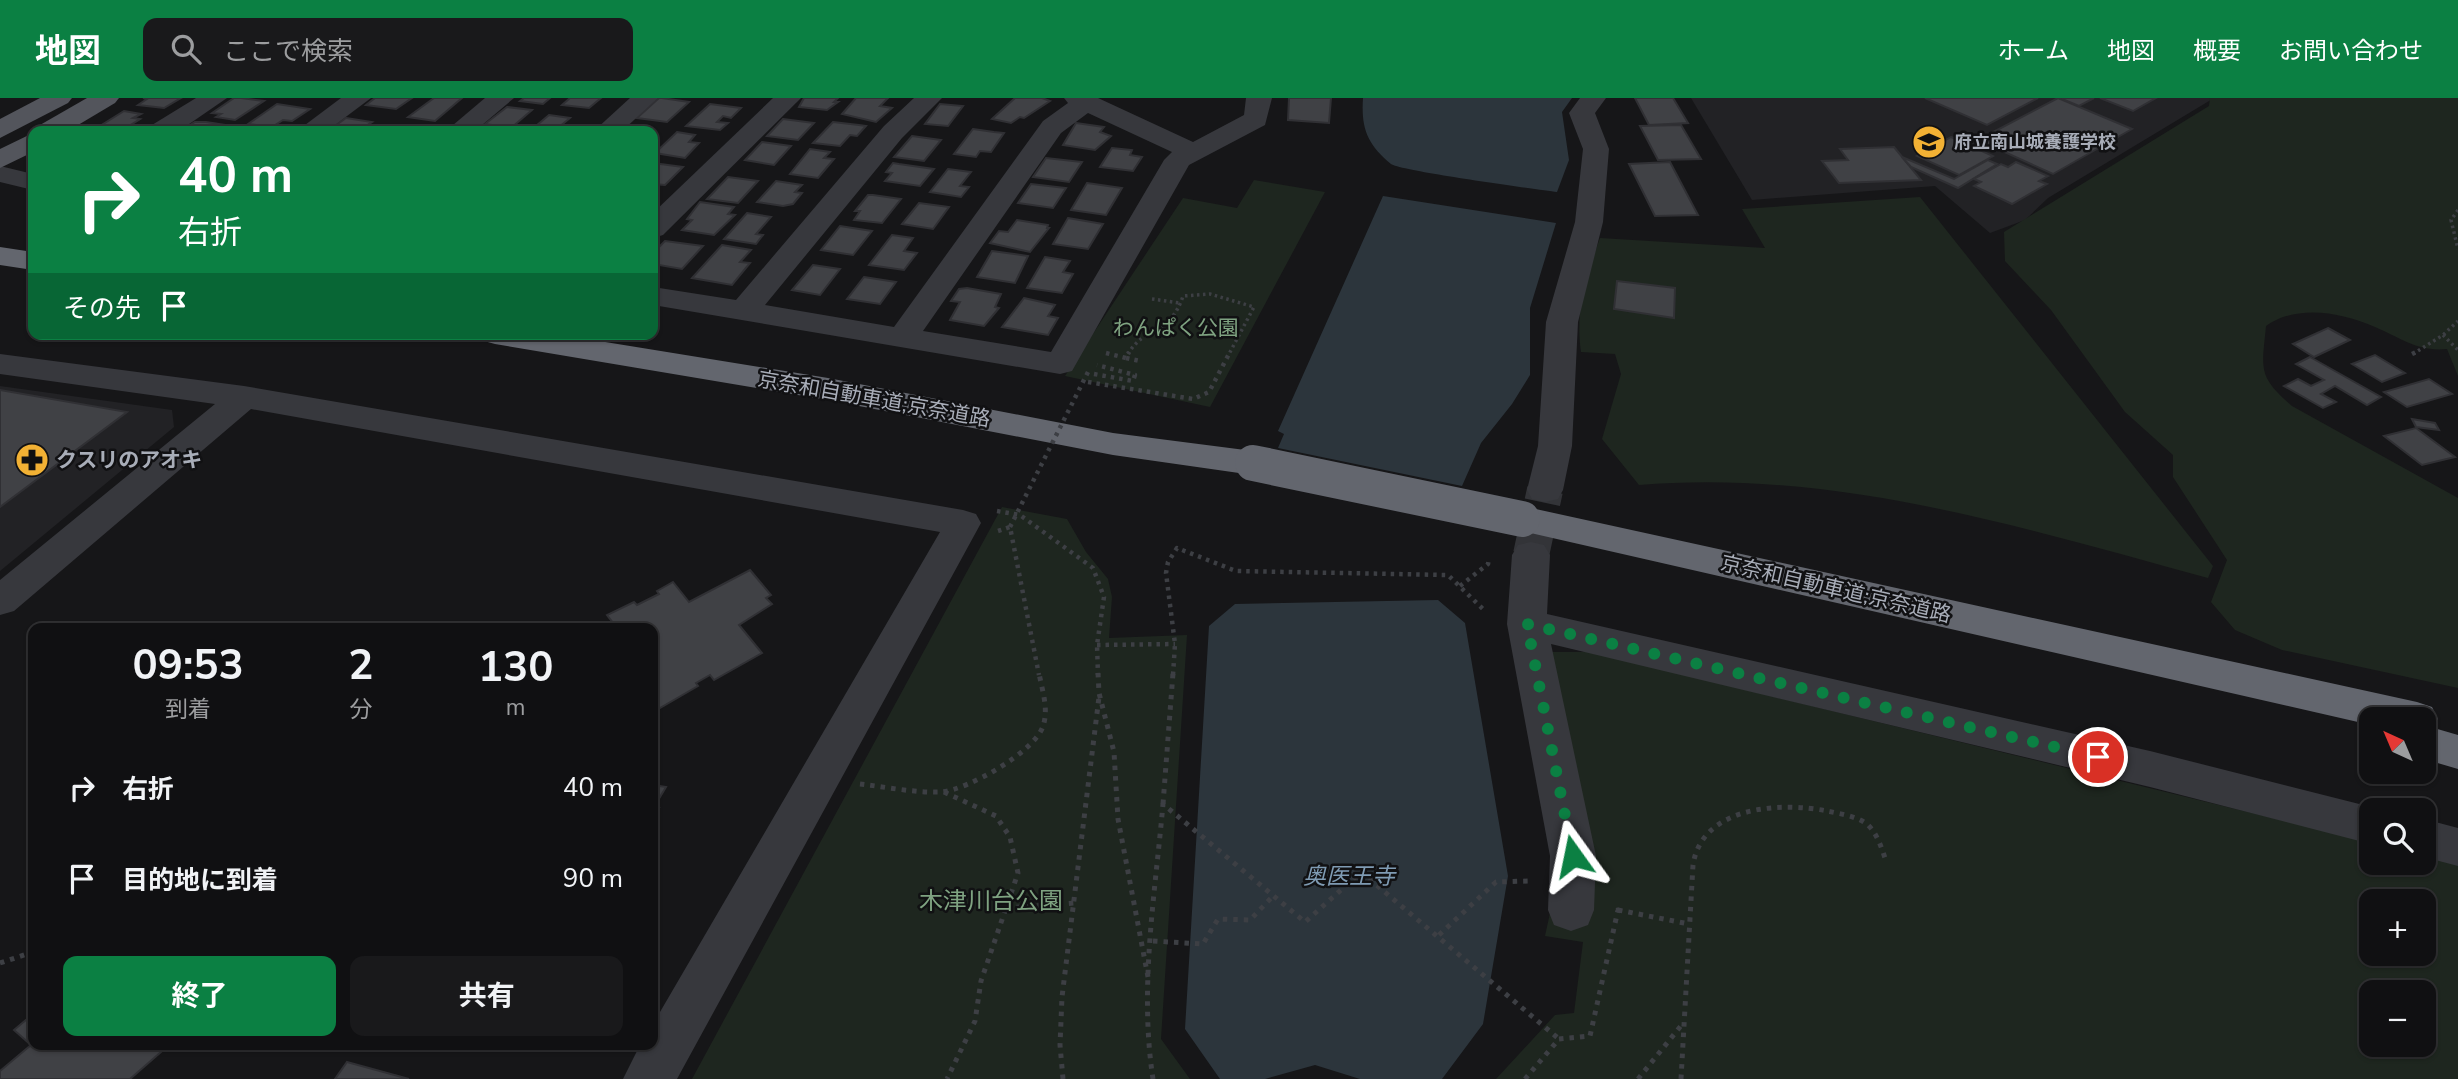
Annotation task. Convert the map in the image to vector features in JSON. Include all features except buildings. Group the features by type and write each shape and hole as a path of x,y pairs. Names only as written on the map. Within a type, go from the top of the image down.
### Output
{"highway":[{"path":"0,244 28,248"},
{"path":"0,256 28,260"},
{"path":"0,282 28,285"},
{"name":"京奈和自動車道;京奈道路","path":"531,340 828,390 1113,444 1253,463"},
{"name":"京奈和自動車道;京奈道路","path":"611,340 1124,431 1253,463 1533,521 2124,656 2361,707"},
{"path":"2124,656 2359,724"},
{"path":"2436,723 2458,728"},
{"path":"2436,746 2458,752"}],"main road":[{"path":"0,130 59,98"},
{"path":"58,126 106,98"},
{"path":"0,160 28,144"}],"street":[{"path":"169,126 214,98"},
{"path":"317,126 358,98"},
{"path":"465,126 501,98"},
{"path":"613,126 645,98"},
{"path":"658,224 788,98"},
{"path":"743,312 893,132 929,98"},
{"path":"658,297 1060,364 1178,160 1256,119 1259,98"},
{"path":"1571,910 1573,856 1507,623 1555,446 1562,322 1588,222 1596,149 1582,113 1593,98"},
{"path":"903,337 1052,127 1082,100 1193,152"},
{"path":"0,174 28,181"},
{"path":"0,363 244,397 963,523 649,1079"},
{"path":"0,601 244,397"},
{"path":"1507,623 2150,769 2359,822"},
{"path":"2436,841 2458,847"}],"path":[{"path":"2458,210 2451,220 2458,249"},
{"path":"1083,381 1193,399 1209,392 1254,307 1228,297 1193,293 1183,296 1173,319 1164,327 1144,334 1132,344 1126,358"},
{"path":"1152,299 1180,303"},
{"path":"2412,354 2457,324"},
{"path":"2443,335 2458,350"},
{"path":"943,792 994,771 1028,747 1043,728 1045,710 1010,527 1088,372 1133,381 1136,374 1093,364 1101,352 1140,361"},
{"path":"963,523 994,510 1020,515 1093,568 1104,597 1097,645 1099,693 1062,998 1060,1045 1063,1079"},
{"path":"1153,1079 1147,1039 1148,982 1175,644 1166,573 1168,562 1177,548 1236,571 1448,575 1485,609 1507,623"},
{"path":"1097,645 1175,644"},
{"path":"1099,693 1114,751 1118,819 1148,982"},
{"path":"860,784 943,792 996,816 1010,837 1018,873 981,981 975,1021 947,1079"},
{"path":"1163,804 1305,922 1361,872 1439,935 1559,1039"},
{"path":"1681,1079 1689,924 1696,852 1714,827 1742,813 1793,804 1864,819 1880,838 1885,858"},
{"path":"1439,935 1496,882 1534,881"},
{"path":"1153,941 1203,944 1218,919 1250,920 1274,895"},
{"path":"1006,908 1075,903"},
{"path":"1571,910 1596,916 1618,910 1689,924"},
{"path":"1525,1079 1559,1039 1590,1036 1618,910"},
{"path":"0,963 28,954"},
{"path":"1638,1079 1684,1022"}],"shaded area":[{"name":"府立南山城養護学校","path":"1691,98 2214,98 2048,198 2025,220 1990,233 1935,186 1752,200"},
{"path":"0,386 172,410 174,427 0,571"}],"green space":[{"path":"2210,98 2458,98 2458,376 2447,349 2418,346 2362,322 2334,314 2291,315 2266,326 2263,362 2267,379 2292,406 2458,498 2458,688 2282,650 2235,630 2211,602 2227,560 2173,477 2173,455 2125,412 2051,310 2005,261 2004,232 2209,106"},
{"name":"わんぱく公園","path":"1254,180 1325,192 1210,407 1065,376 1183,198 1237,208"},
{"path":"1920,197 2213,566 2208,578 1997,522 1856,494 1712,482 1639,485 1602,439 1621,374 1615,354 1581,352 1579,322 1590,266 1600,238 1765,248 1742,209"},
{"name":"木津川台公園","path":"1002,507 1067,519 1086,552 1108,579 1112,597 1109,638 1187,635 1161,1039 1190,1079 692,1079"},
{"path":"1520,652 1590,652 2359,839 2359,875 2436,875 2436,856 2458,861 2458,1079 1496,1079 1555,1015 1574,1013 1583,942 1545,936 1557,881"}],"water":[{"path":"1363,98 1572,98 1562,112 1569,160 1557,192 1442,175 1391,164 1367,135 1363,118"},
{"path":"1383,196 1556,223 1530,308 1530,375 1512,404 1481,443 1462,486 1278,448 1284,434 1278,431"},
{"name":"奥医王寺","path":"1438,600 1465,623 1508,876 1483,1024 1442,1079 1360,1079 1315,1065 1265,1079 1220,1079 1185,1029 1209,626 1235,604"}],"tunnel":[{"path":"1531,555 1545,490"}],"place":[{"name":"府立南山城養護学校","path":"1929,142"},
{"name":"クスリのアオキ","path":"32,460"}],"route":[{"path":"1573,856 1527,624 2098,757"}]}
